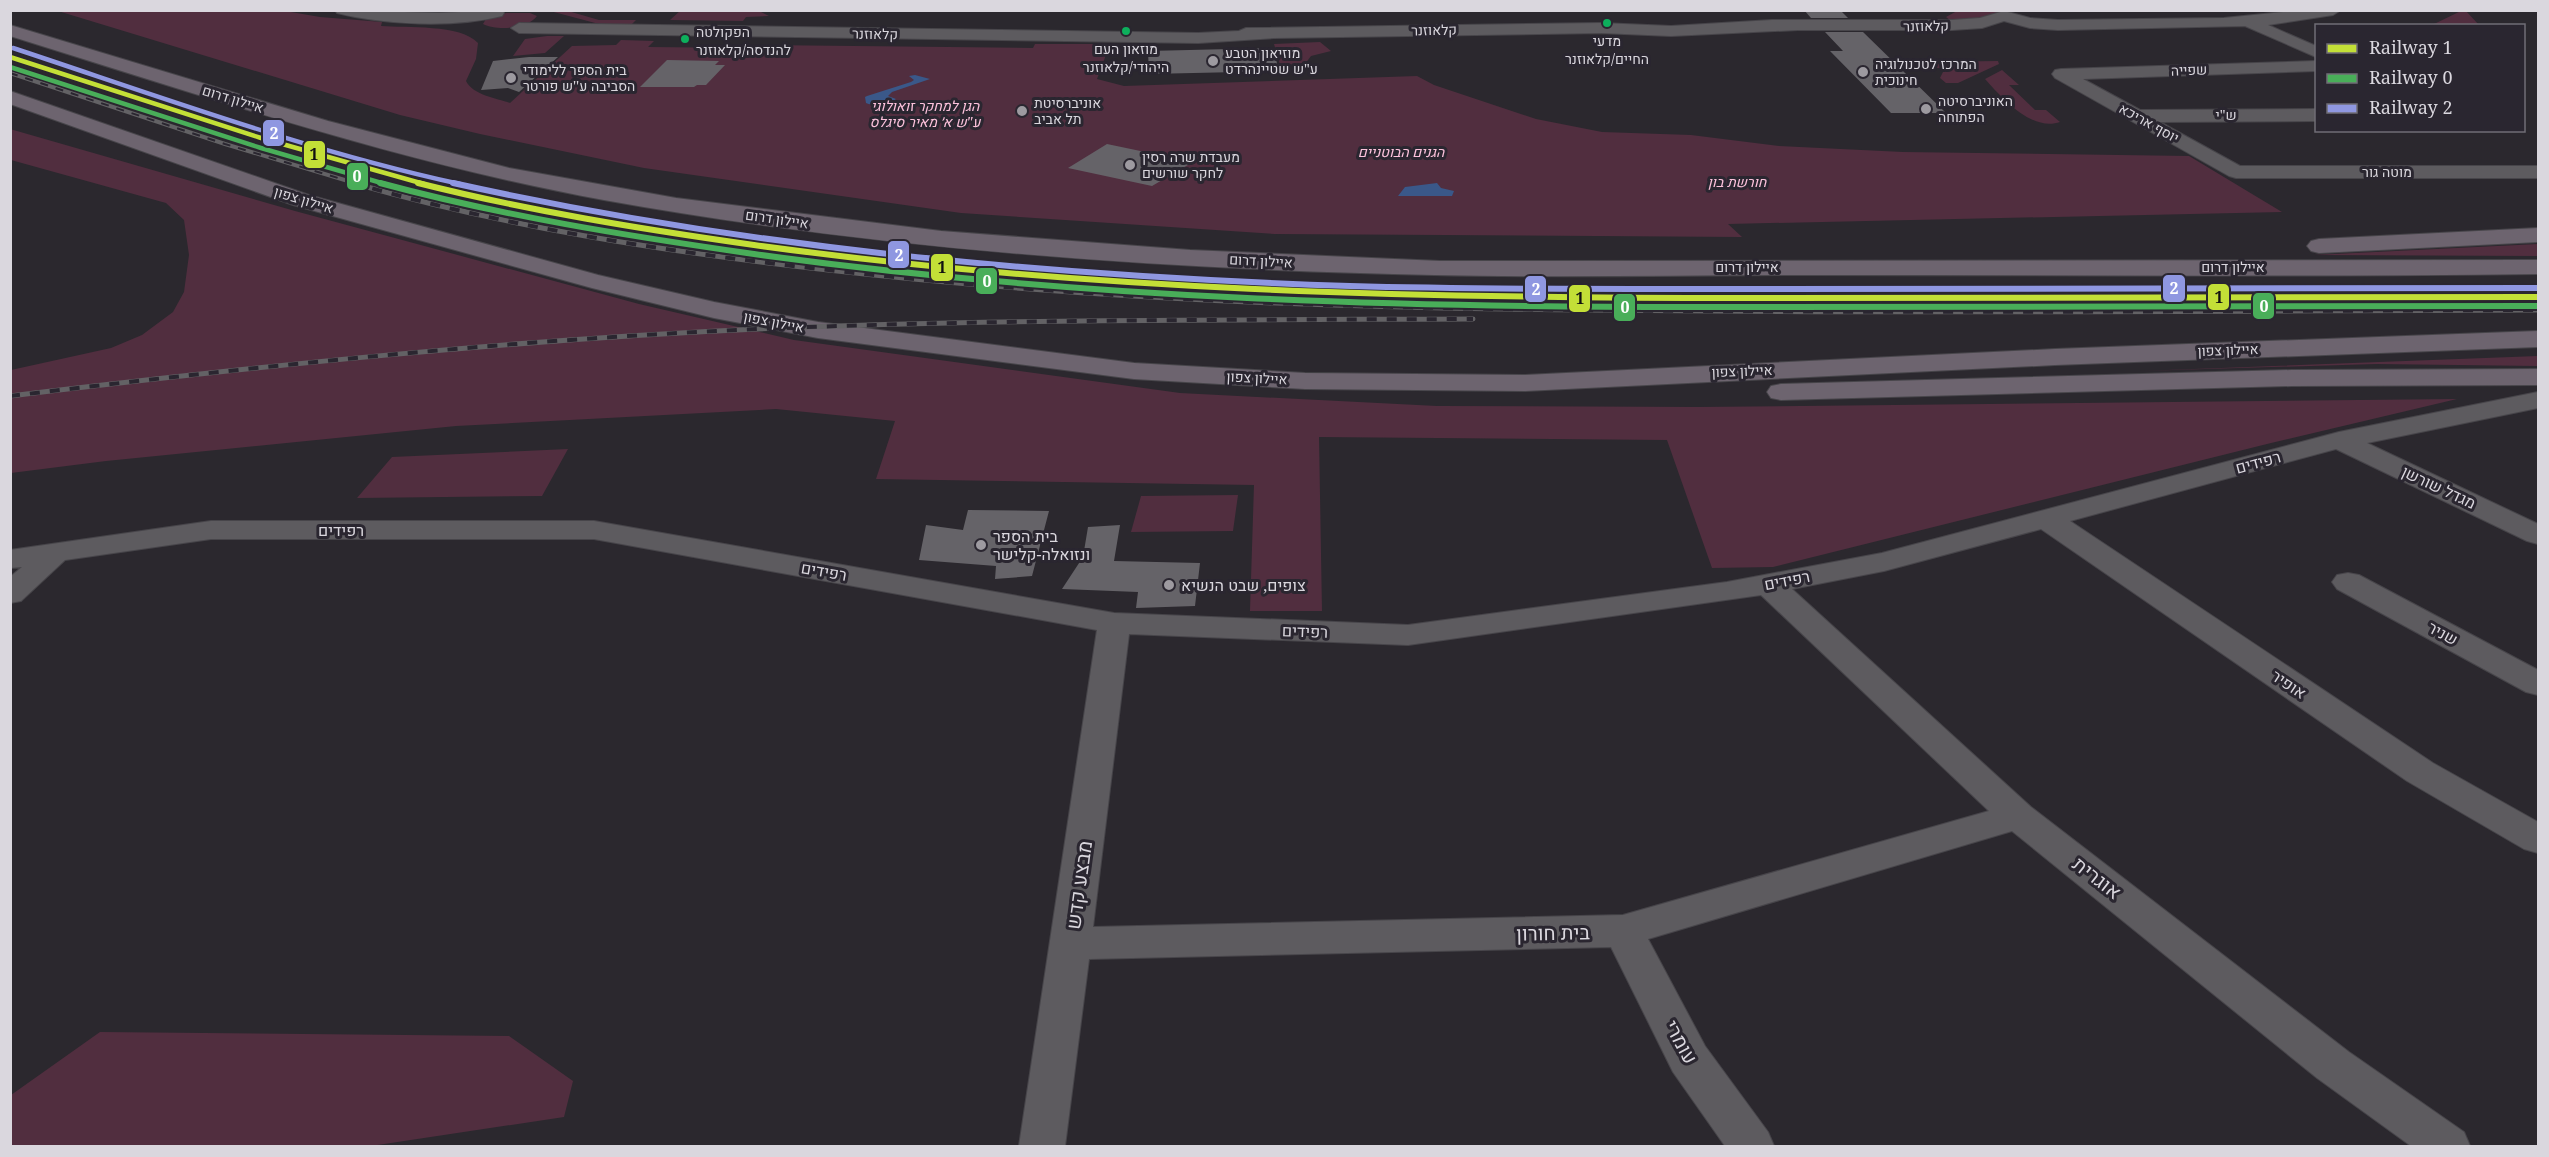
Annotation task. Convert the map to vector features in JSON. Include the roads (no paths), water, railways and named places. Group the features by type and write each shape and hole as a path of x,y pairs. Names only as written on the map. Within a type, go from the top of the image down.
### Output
{"highway":[{"path":"10,14 97,57"},
{"name":"איילון דרום","path":"10,30 305,121 414,151 559,185 690,207 856,229 1057,248 1283,262 1505,268 2538,267"},
{"name":"איילון צפון","path":"10,97 258,186 348,214 592,281 714,310 818,330 1017,357 1187,375 1305,381 1525,383 2055,357 2538,339"},
{"path":"15,117 258,186"},
{"path":"1505,268 2317,246 2538,236"},
{"path":"1525,383 1588,390 1715,393 2265,378 2538,377"}],"street":[{"path":"343,10 419,16 474,16 503,12"},
{"path":"2005,13 2017,21 2049,24 2248,21 2333,10"},
{"path":"476,25 477,20 503,12"},
{"name":"קלאוזנר","path":"419,16 476,25 491,30 519,28 1227,37 1268,34 1601,28 1671,30 1847,25 1948,16 1982,23 2005,13"},
{"name":"קלאוזנר","path":"519,28 536,23 540,15 572,24 615,30"},
{"path":"2248,21 2315,52"},
{"name":"שפייה","path":"2061,74 2315,66"},
{"name":"יוסף אריכא","path":"2061,74 2236,172"},
{"name":"ש\"י","path":"2135,116 2315,115"},
{"name":"מוטה גור","path":"2236,172 2538,172"},
{"name":"רפידים","path":"10,560 211,530 594,530 1114,623 1408,634 1727,592 1884,562 2339,440 2538,400"},
{"name":"מגדל שורשן","path":"2339,440 2538,535"},
{"name":"אופיר","path":"2046,519 2420,772 2538,839"},
{"path":"10,594 55,553"},
{"name":"שניר","path":"2348,582 2538,684"},
{"name":"אוגרית","path":"1768,584 2018,816 2333,1065 2447,1146"},
{"name":"מבצע קדש","path":"1042,1146 1114,623"},
{"name":"בית חורון","path":"1071,943 1623,931 2018,816"},
{"name":"עומרי","path":"1623,931 1689,1059 1751,1146"}],"water":[{"path":"915,75 930,79 892,92 888,96 896,99 890,103 878,105 866,103 865,97 911,82 914,80 909,76"},
{"path":"1437,183 1441,188 1454,191 1452,196 1398,196 1405,187"}],"railway":[{"path":"10,73 225,144 358,184"},
{"path":"353,183 410,199 526,225 701,254 904,278 1159,298 1330,305 1631,311 2538,310"},
{"path":"461,202 579,227 644,237"},
{"path":"10,396 384,355 571,340 758,329 1027,322 1473,319"}],"rail line":[{"name":"2","path":"13,48 263,130 453,183 611,215 897,255 1089,272 1347,286 1676,289 2538,288"},
{"name":"1","path":"10,57 198,119 387,175 451,191 610,223 896,263 1184,287 1346,295 1675,298 2538,297"},
{"name":"0","path":"10,67 261,148 451,201 515,215 705,247 992,282 1184,296 1347,304 1684,307 2538,306"}],"place":[{"name":"מדעי החיים/קלאוזנר","path":"1607,23"},
{"name":"מוזאון העם היהודי/קלאוזנר","path":"1126,31"},
{"name":"הפקולטה להנדסה/קלאוזנר","path":"685,39"},
{"name":"מוזיאון הטבע ע\"ש שטיינהרדט","path":"1213,61"},
{"name":"המרכז לטכנולוגיה חינוכית","path":"1863,72"},
{"name":"בית הספר ללימודי הסביבה ע''ש פורטר","path":"511,78"},
{"name":"האוניברסיטה הפתוחה","path":"1926,109"},
{"name":"אוניברסיטת תל אביב","path":"1022,111"},
{"name":"מעבדת שרה רסין לחקר שורשים","path":"1130,165"},
{"name":"בית הספר ונזואלה-קלישר","path":"981,545"},
{"name":"צופים, שבט הנשיא","path":"1169,585"}],"park label":[{"name":"הגן למחקר זואולוגי ע\"ש א׳ מאיר סיגלס","path":"925,114"},
{"name":"הגנים הבוטניים","path":"1401,152"},
{"name":"חורשת בון","path":"1737,182"}]}
